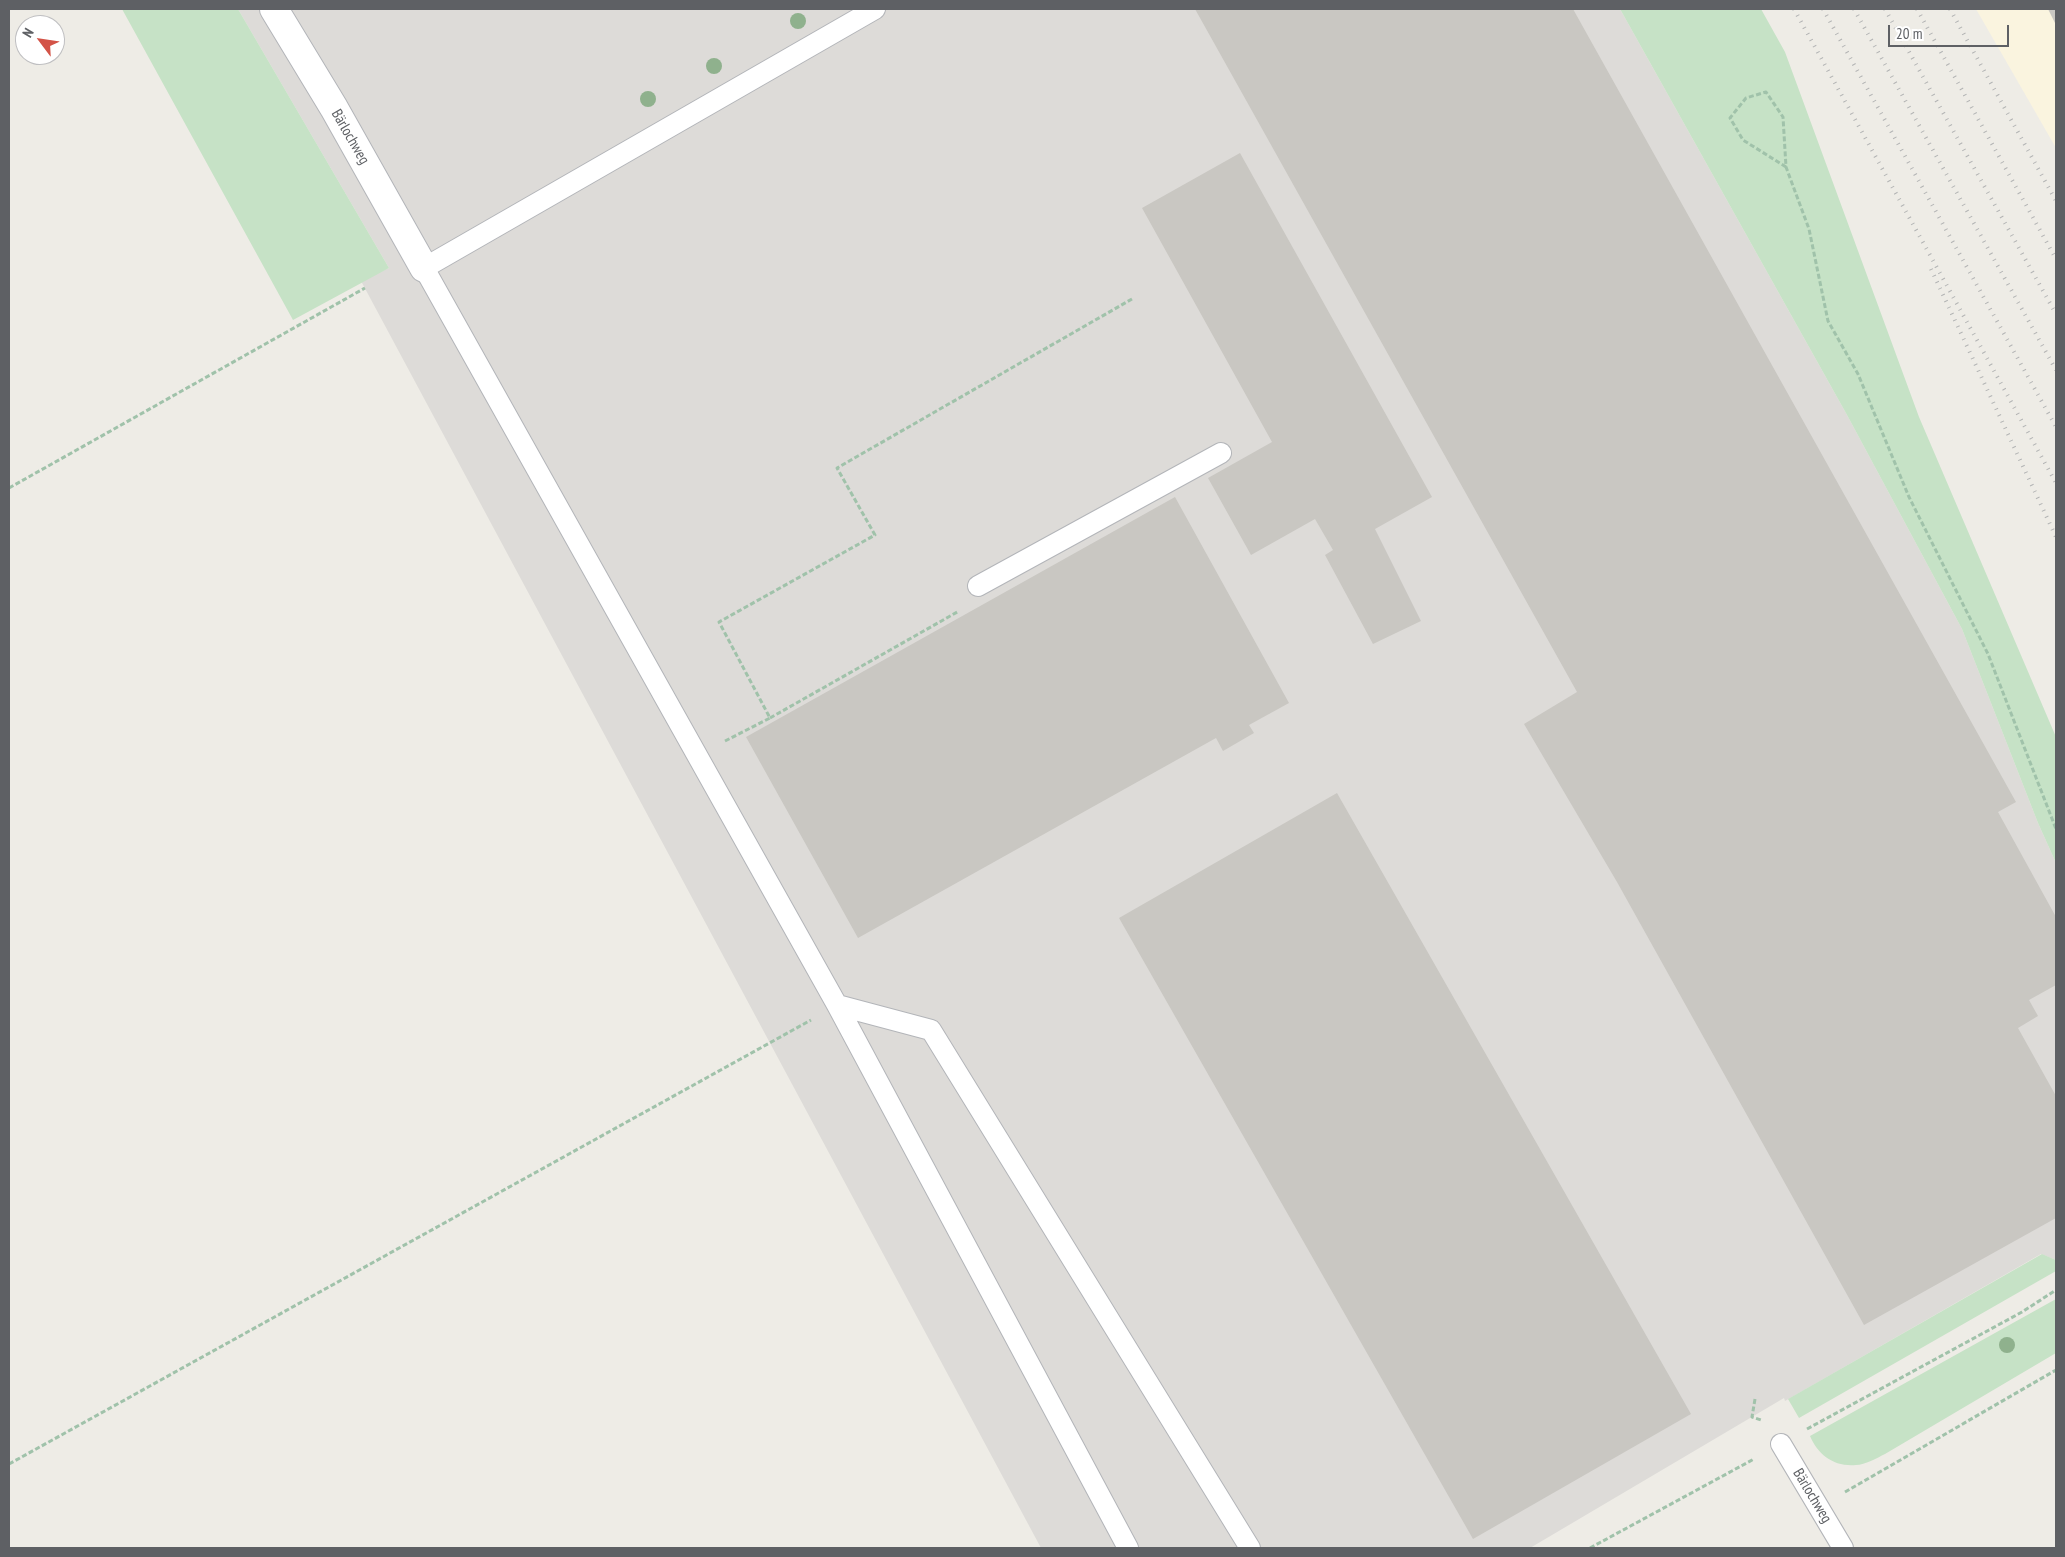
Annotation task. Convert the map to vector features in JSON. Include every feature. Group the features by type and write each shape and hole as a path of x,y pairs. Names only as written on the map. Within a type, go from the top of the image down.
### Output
{"street":[{"name":"Bärlochweg","path":"274,9 334,108 424,268"}],"lane":[{"path":"875,9 424,268 837,1005 1128,1548"},
{"path":"978,586 1221,453"},
{"path":"837,1005 931,1030 1250,1548"},
{"name":"Bärlochweg","path":"1781,1444 1843,1548"}],"path":[{"path":"1786,167 1743,140 1730,118 1746,98 1766,92 1783,117 1786,167 1809,229 1828,321 1858,374 1908,497 1988,654 2056,829"},
{"path":"9,488 365,288"},
{"path":"770,718 719,622 875,535 837,468 1132,299"},
{"path":"697,756 770,718 967,606 978,586"},
{"path":"9,1464 837,1005"},
{"path":"1590,1548 2022,1312 2056,1290"},
{"path":"1818,1507 2056,1370"},
{"path":"1755,1400 1752,1417 1769,1423"}],"shaded area":[{"path":"238,9 1620,9 1847,415 1962,629 2038,823 2056,863 2056,1260 2041,1254 1785,1401 1784,1398 1530,1548 1041,1548 361,281 389,268"},
{"path":"1976,9 2056,9 2056,148"}],"green space":[{"path":"122,9 238,9 389,268 293,320"},
{"path":"1620,9 1761,9 1785,52 1919,417 2056,737 2056,863 2038,823 1962,629 1847,415"},
{"path":"2042,1254 2056,1260 2056,1271 1799,1418 1788,1399"},
{"path":"2056,1299 2056,1353 1867,1463 1848,1465 1834,1462 1822,1454 1813,1443 1810,1436"}],"building":[{"path":"1195,9 1573,9 2016,802 1998,812 2056,917 2056,985 2029,1000 2038,1016 2018,1028 2056,1096 2056,1218 1864,1325 1617,882 1524,724 1577,692"},
{"path":"2048,9 2056,9 2056,25"},
{"path":"1240,153 1432,497 1375,529 1421,621 1373,644 1325,555 1333,550 1315,519 1251,555 1208,478 1272,442 1142,208"},
{"path":"1175,497 1289,703 1249,725 1254,733 1223,751 1216,738 858,938 746,737"},
{"path":"1337,793 1691,1414 1473,1539 1119,918"}],"railway":[{"path":"1794,9 2056,483"},
{"path":"1823,9 2056,427"},
{"path":"1854,9 2056,370"},
{"path":"1885,9 2056,314"},
{"path":"1917,9 2056,259"},
{"path":"1950,9 2056,201"},
{"path":"1931,269 2056,537"}]}
